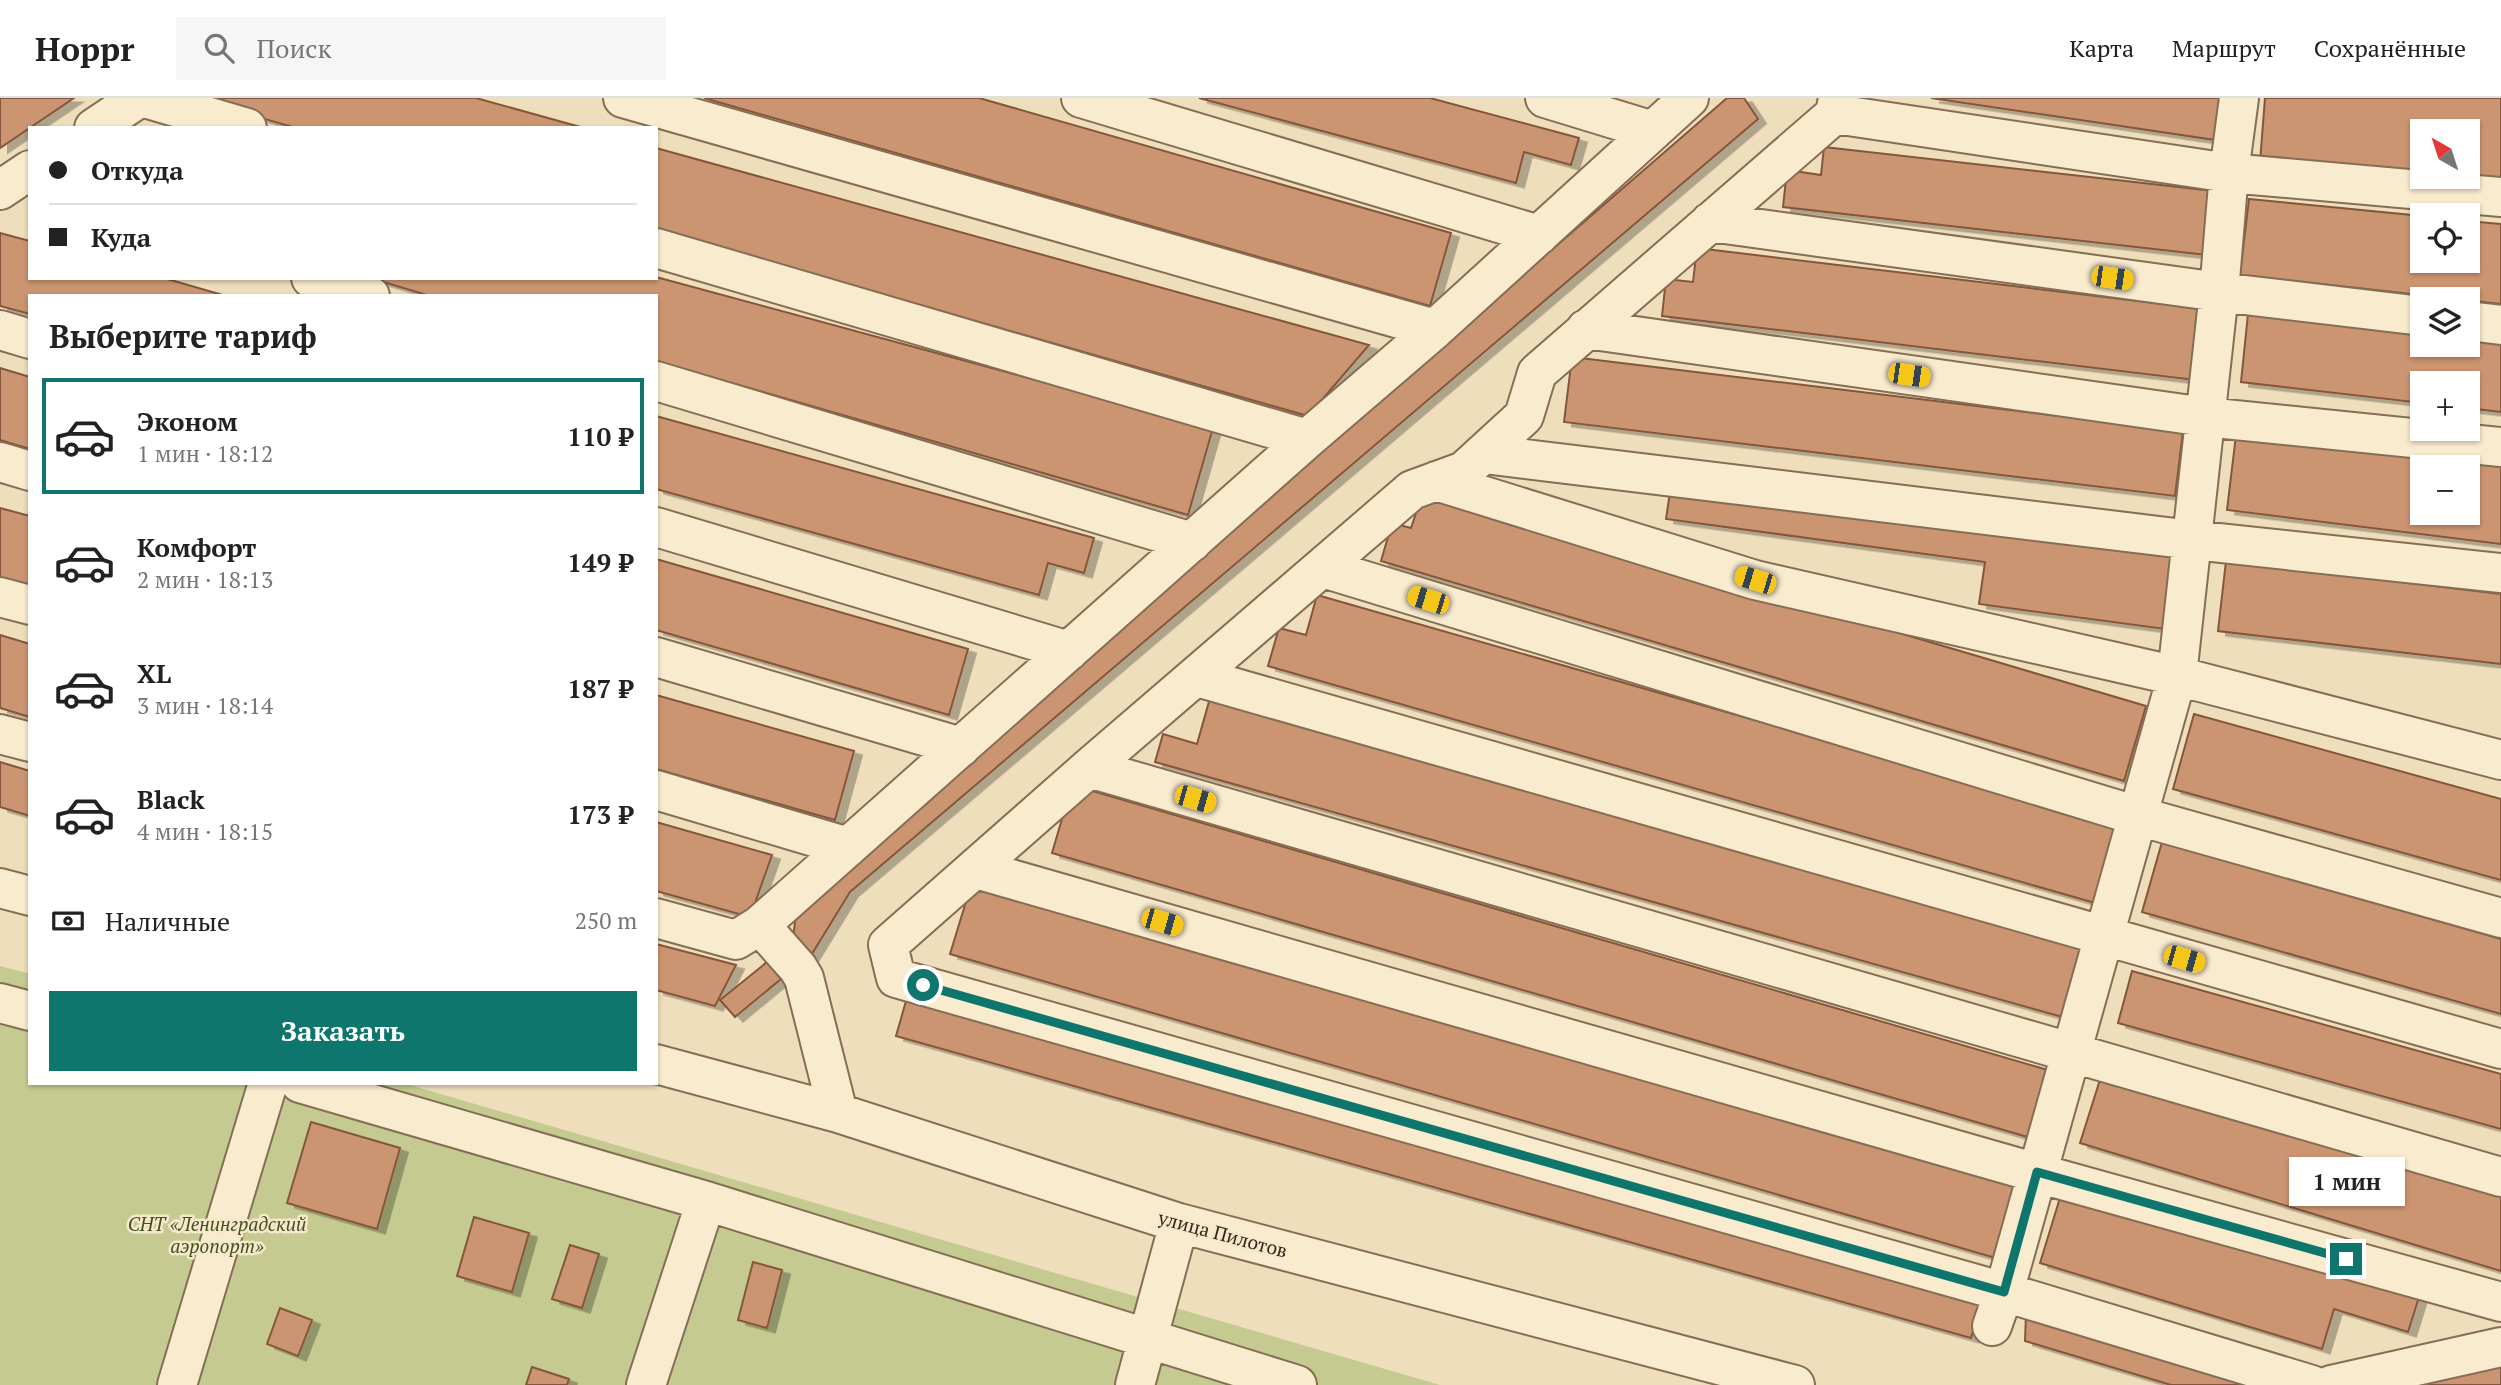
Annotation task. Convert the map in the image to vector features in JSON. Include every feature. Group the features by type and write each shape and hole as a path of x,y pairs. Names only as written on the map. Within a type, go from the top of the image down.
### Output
{"street":[{"path":"97,126 139,98"},
{"path":"145,98 240,126"},
{"path":"623,98 1435,329"},
{"path":"1081,98 1539,235"},
{"path":"1545,98 1653,131"},
{"path":"658,919 736,940 760,925 1307,439 1435,329 1689,98"},
{"path":"1998,1309 2177,676 2239,98"},
{"path":"2312,1385 1998,1309 896,978 888,945 1089,768 1412,491 1464,471 1484,454 1524,416 1536,373 1710,222 1837,106 2229,173 2501,197"},
{"path":"1710,222 2219,292 2410,315"},
{"path":"658,249 1307,439"},
{"path":"318,280 363,294"},
{"path":"2480,322 2501,325"},
{"path":"1586,329 2205,417 2501,447"},
{"path":"0,330 28,338"},
{"path":"658,382 1192,541"},
{"path":"1484,454 2192,540 2501,573"},
{"path":"0,462 28,470"},
{"path":"1436,481 1755,580 2177,676 2501,760"},
{"path":"658,528 1069,651"},
{"path":"1322,568 2137,816 2501,918"},
{"path":"0,597 28,604"},
{"path":"658,658 961,747"},
{"path":"1197,677 2501,1049"},
{"path":"0,734 28,741"},
{"path":"1089,768 2501,1177"},
{"path":"658,791 848,847"},
{"path":"976,869 2501,1302"},
{"path":"0,888 28,895"},
{"path":"760,925 804,978 838,1113"},
{"path":"0,1003 28,1010"},
{"name":"улица Пилотов","path":"658,1065 838,1113 1179,1223 1795,1385"},
{"path":"177,1385 267,1085"},
{"path":"307,1085 706,1201 1297,1385"},
{"path":"646,1385 706,1201"},
{"path":"1135,1385 1179,1223"},
{"path":"2331,1385 2501,1347"}],"green space":[{"name":"СНТ «Ленинградский аэропорт»","path":"0,966 28,973 28,1085 410,1085 1440,1385 0,1385"}],"building":[{"path":"0,98 74,98 33,126 28,126 28,129 0,148"},
{"path":"204,98 476,98 577,126 289,126 203,101"},
{"path":"704,98 979,98 1451,233 1430,306"},
{"path":"1199,98 1430,98 1579,138 1571,165 1524,152 1516,183"},
{"path":"1727,98 1744,98 1758,119 850,892 807,962 793,939 797,904"},
{"path":"1931,98 2228,98 2222,141"},
{"path":"2265,98 2501,98 2501,179 2480,178 2480,119 2410,119 2410,173 2260,162"},
{"path":"1824,147 2214,191 2207,255 1783,207 1787,170 1821,175"},
{"path":"658,149 1369,345 1308,416 658,231"},
{"path":"2249,199 2410,215 2410,273 2480,273 2480,222 2501,224 2501,304 2480,302 2480,287 2410,287 2410,294 2240,275"},
{"path":"0,233 28,240 28,280 171,280 219,294 28,294 28,313 0,306"},
{"path":"1697,248 2204,309 2195,380 1662,316 1666,279 1693,282"},
{"path":"658,278 1213,428 1188,515 658,362 658,294 423,294 377,280 658,280"},
{"path":"2248,314 2410,332 2410,357 2480,357 2480,339 2501,342 2501,412 2480,409 2480,371 2410,371 2410,402 2241,382"},
{"path":"1572,357 2183,431 2175,496 1564,422"},
{"path":"0,368 28,376 28,448 0,440"},
{"path":"658,417 1094,538 1084,573 1048,563 1039,595 658,490"},
{"path":"2236,435 2410,456 2410,525 2480,525 2480,464 2501,467 2501,544 2227,510"},
{"path":"1671,485 2176,554 2165,629 1979,604 1985,562 1666,519"},
{"path":"1423,492 2146,706 2124,781 1381,561 1392,523 1411,528"},
{"path":"0,508 28,515 28,590 0,583"},
{"path":"658,560 968,649 949,715 658,631"},
{"path":"2226,561 2501,594 2501,664 2218,631"},
{"path":"1317,595 2118,824 2095,903 1268,666 1279,628 1306,635"},
{"path":"0,635 28,643 28,716 0,708"},
{"path":"658,696 854,751 835,820 658,770"},
{"path":"1210,698 2087,944 2066,1018 1155,762 1163,734 1197,744"},
{"path":"2194,714 2501,799 2501,880 2173,789"},
{"path":"0,762 28,770 28,815 0,807"},
{"path":"1072,785 2058,1073 2038,1140 1052,853"},
{"path":"658,823 772,855 750,917 658,892"},
{"path":"2162,842 2501,939 2501,1014 2142,912"},
{"path":"972,882 2020,1187 1999,1259 950,954"},
{"path":"658,945 736,965 715,1006 658,991"},
{"path":"767,962 781,979 735,1017 720,1000"},
{"path":"2132,971 2501,1074 2501,1129 2118,1023"},
{"path":"906,1001 1981,1304 1971,1338 896,1036"},
{"path":"2104,1067 2501,1189 2501,1271 2080,1143"},
{"path":"311,1122 400,1148 377,1229 287,1203"},
{"path":"2063,1188 2419,1297 2408,1332 2334,1309 2322,1349 2040,1263"},
{"path":"474,1217 529,1233 512,1292 457,1276"},
{"path":"570,1245 599,1254 582,1308 552,1299"},
{"path":"753,1262 782,1270 767,1328 738,1320"},
{"path":"280,1308 312,1320 298,1356 267,1344"},
{"path":"2026,1314 2258,1385 2171,1385 2025,1341"},
{"path":"2501,1366 2501,1385 2411,1385"},
{"path":"532,1367 569,1379 567,1385 526,1385"}],"route":[{"path":"923,985 2004,1292 2037,1172 2346,1259"}]}
